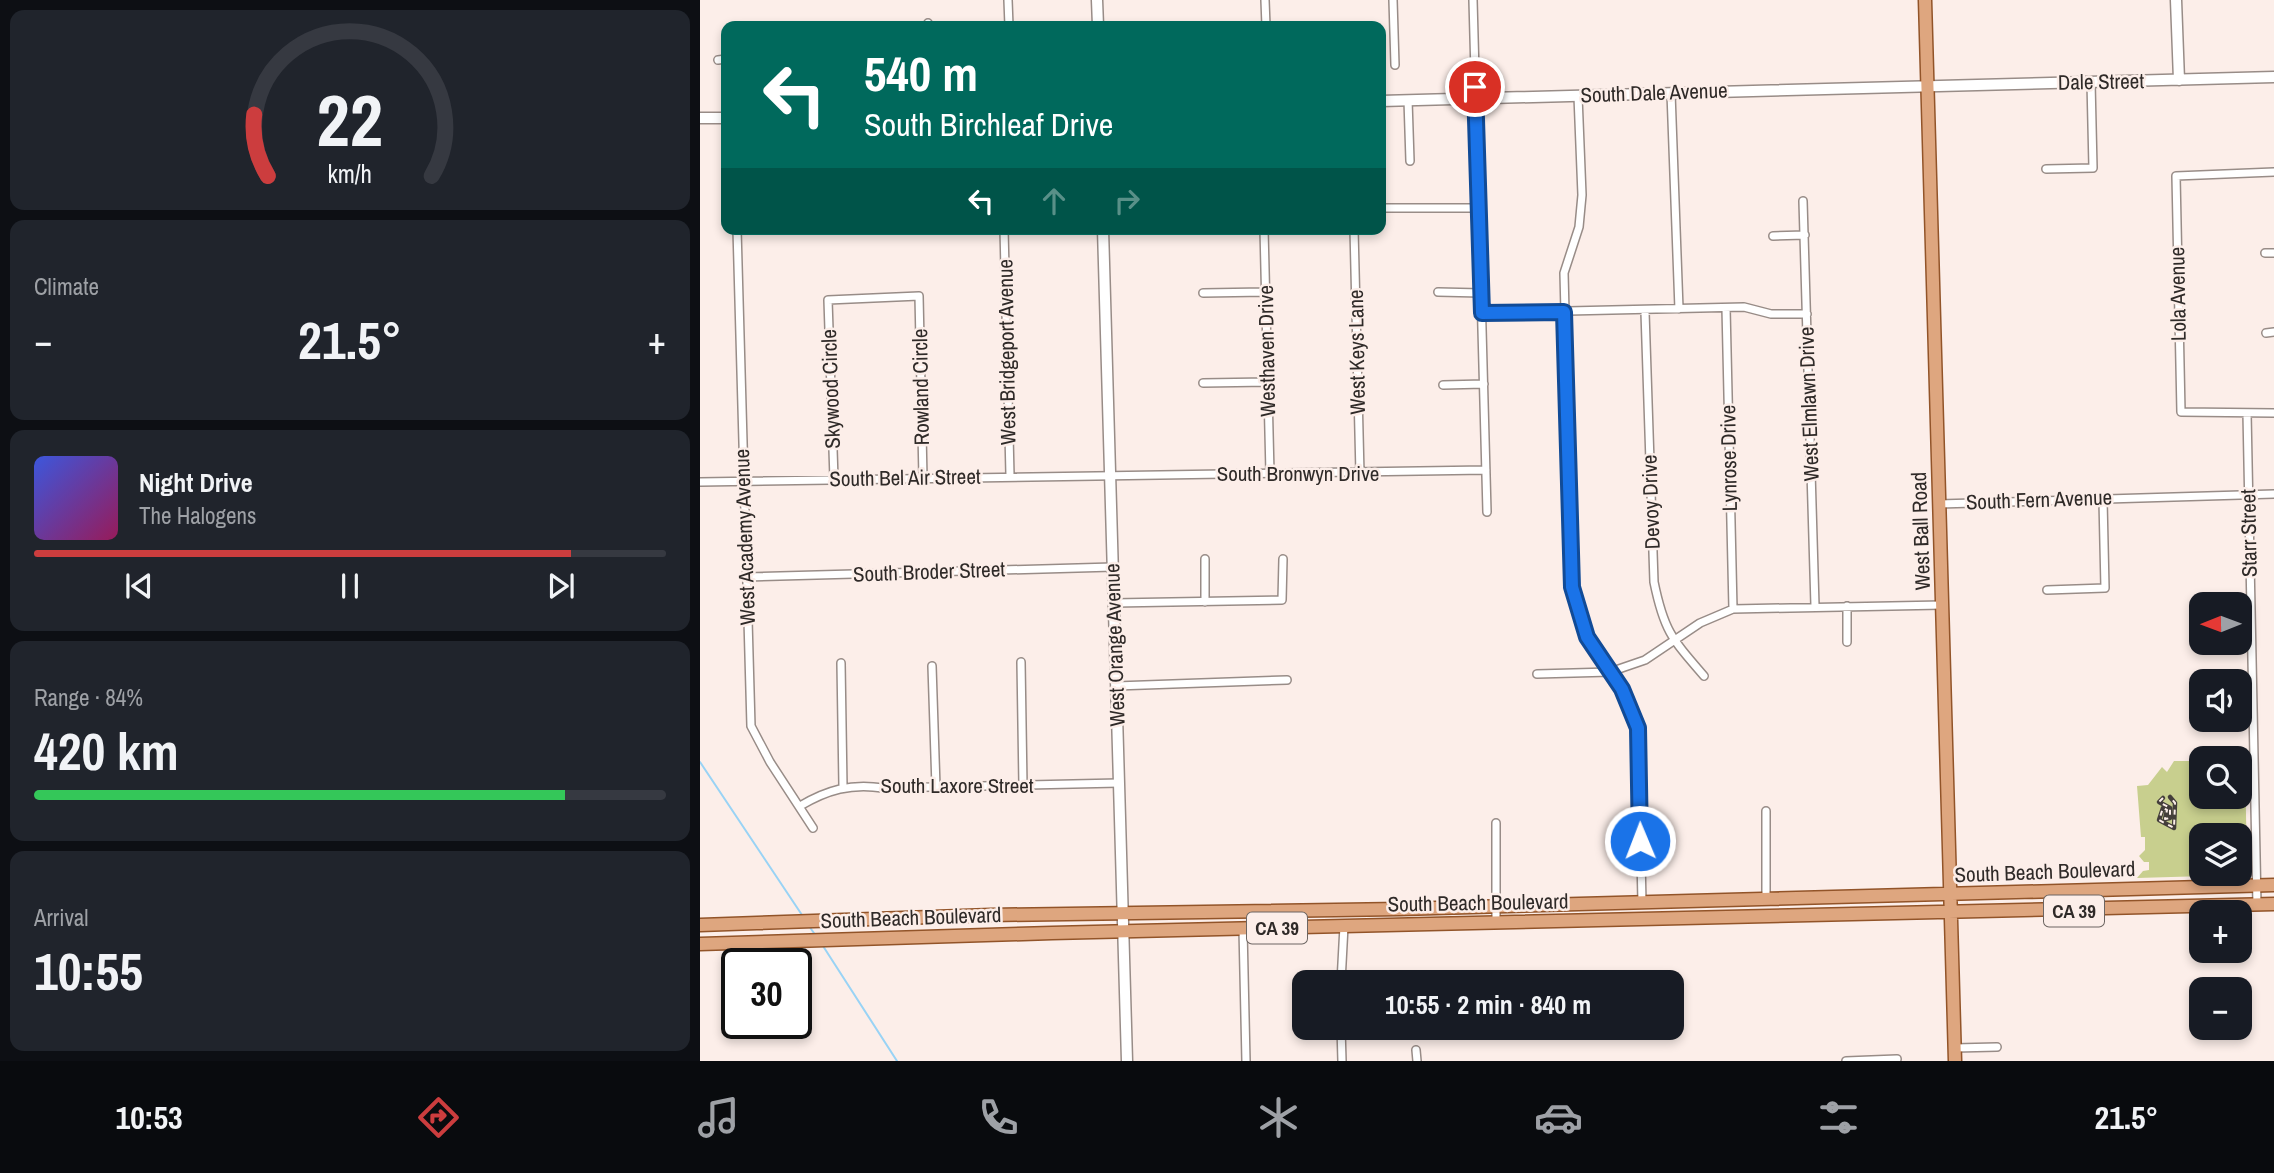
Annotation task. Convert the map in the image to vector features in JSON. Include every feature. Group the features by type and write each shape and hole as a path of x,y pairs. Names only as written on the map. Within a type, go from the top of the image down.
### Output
{"main road":[{"name":"West Ball Road","path":"1925,0 1955,1055"},
{"name":"CA 39","path":"2257,886 2274,885"},
{"name":"South Beach Boulevard","path":"700,925 2257,886"},
{"name":"CA 39","path":"2257,905 2274,905"},
{"name":"South Beach Boulevard","path":"700,944 1123,931 2257,905"}],"street":[{"path":"1008,0 1009,21"},
{"path":"1097,0 1098,21"},
{"path":"1265,0 1266,21"},
{"path":"1393,0 1395,65"},
{"path":"1473,0 1487,512"},
{"path":"2176,0 2179,80"},
{"name":"Dale Street","path":"1927,86 2274,77"},
{"path":"2046,169 2093,168 2091,82"},
{"name":"South Dale Avenue","path":"1386,101 1927,86"},
{"path":"1671,93 1679,309"},
{"path":"1578,96 1582,195 1579,227 1564,273 1572,587 1587,637 1622,689 1638,728 1642,902"},
{"path":"1408,100 1410,161"},
{"path":"700,118 721,117"},
{"name":"Lola Avenue","path":"2247,413 2181,412 2176,176 2274,172"},
{"name":"West Elmlawn Drive","path":"1803,201 1815,606"},
{"path":"1386,208 1479,208"},
{"name":"West Academy Avenue","path":"737,235 751,726 770,762 813,828"},
{"name":"West Bridgeport Avenue","path":"1004,235 1010,475"},
{"name":"West Orange Avenue","path":"1103,235 1127,1061"},
{"name":"Westhaven Drive","path":"1264,235 1270,473"},
{"name":"West Keys Lane","path":"1354,235 1360,474"},
{"path":"1773,236 1805,235"},
{"path":"2265,253 2274,253"},
{"path":"1203,293 1265,292"},
{"path":"1438,292 1481,293"},
{"name":"Skywood Circle","path":"834,479 828,300 919,296"},
{"name":"Rowland Circle","path":"919,296 923,478"},
{"path":"1482,313 1645,312 1726,308 1807,314"},
{"name":"Lynrose Drive","path":"1726,308 1733,609"},
{"name":"Devoy Drive","path":"1645,312 1654,582 1660,617 1673,640 1704,676"},
{"path":"1203,383 1268,382"},
{"path":"1443,385 1484,384"},
{"path":"2247,413 2274,413"},
{"name":"Starr Street","path":"2247,413 2257,905"},
{"name":"South Bronwyn Drive","path":"1110,475 1360,474 1486,470"},
{"name":"South Bel Air Street","path":"700,482 1110,475"},
{"name":"South Fern Avenue","path":"1939,504 2103,500 2138,495 2274,494"},
{"path":"2047,590 2105,588 2103,500"},
{"path":"1205,559 1205,602"},
{"path":"1114,603 1282,600 1283,559"},
{"name":"South Broder Street","path":"746,577 1113,567"},
{"path":"1536,674 1610,672 1644,660 1700,622 1733,609 1942,605"},
{"path":"1847,606 1847,642"},
{"path":"1021,662 1023,786"},
{"path":"841,663 843,787"},
{"path":"932,666 936,787"},
{"path":"1116,686 1287,680"},
{"name":"South Laxore Street","path":"800,806 820,794 843,787 1119,783"},
{"path":"1766,811 1766,897"},
{"path":"1496,823 1496,922"},
{"path":"1342,970 1344,926"},
{"path":"1242,929 1245,1061"},
{"path":"1341,1040 1342,1061"},
{"path":"1955,1055 1997,1047"},
{"path":"1416,1050 1417,1061"},
{"path":"1846,1061 1897,1059"}],"green space":[{"path":"2174,761 2189,761 2189,809 2246,809 2246,823 2189,823 2189,876 2137,878 2143,871 2149,870 2149,862 2144,862 2139,856 2145,850 2145,837 2141,837 2137,786 2148,785 2162,767 2167,772"}],"waterway":[{"path":"700,762 802,915"},
{"path":"809,926 816,936"},
{"path":"823,946 897,1061"}],"railway":[{"path":"2163,798 2159,802 2170,808 2170,818 2165,819 2167,810 2163,808 2159,820 2174,828 2175,803 2170,797"}],"route":[{"path":"1475,87 1482,313 1564,312 1572,587 1578,615 1587,637 1622,689 1638,728 1640,841"}]}
